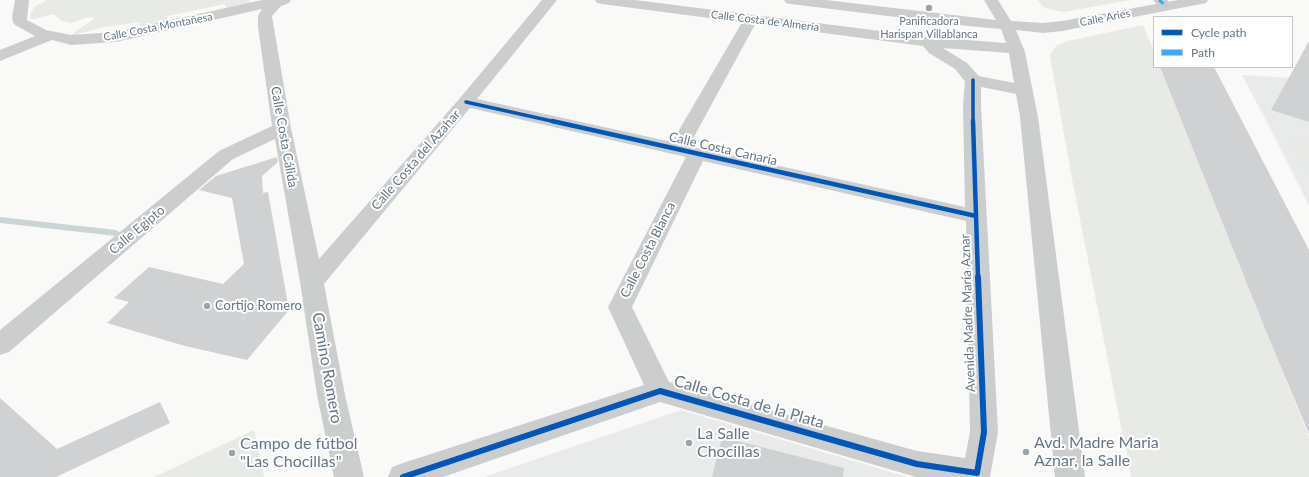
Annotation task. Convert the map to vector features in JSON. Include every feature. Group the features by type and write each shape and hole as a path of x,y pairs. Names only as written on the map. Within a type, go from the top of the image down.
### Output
{"street":[{"name":"Calle Costa Montañesa","path":"22,0 19,17 20,22 33,30 49,36 70,40 116,37 225,13 229,10 282,0"},
{"path":"265,20 265,16 270,7 282,0"},
{"name":"Calle Costa del Azahar","path":"312,282 466,102 550,0"},
{"name":"Calle Costa de Almería","path":"602,0 928,42 1016,49"},
{"name":"Calle Costa de Almería","path":"791,0 850,4 968,22 1007,26"},
{"path":"991,0 1007,26 1016,49 1029,117 1070,477"},
{"name":"Calle Aries","path":"1007,26 1043,28 1062,26 1162,3 1201,0"},
{"name":"Calle Costa Montañesa","path":"225,13 265,20"},
{"name":"Calle Costa Blanca","path":"660,391 620,307 687,152 751,19"},
{"name":"Calle Costa Cálida","path":"265,20 282,128 312,282"},
{"path":"968,22 973,32 970,45"},
{"path":"0,56 49,36"},
{"path":"928,42 935,50 961,66 973,80 1024,90"},
{"name":"Avenida Madre María Aznar","path":"973,80 972,106 984,432 977,473"},
{"name":"Calle Costa Canaria","path":"466,102 976,216"},
{"name":"Calle Egipto","path":"0,345 226,155 282,128"},
{"name":"Camino Romero","path":"312,282 331,395 349,477"},
{"name":"Calle Costa de la Plata","path":"403,477 660,391 917,464 977,473"}],"shaded area":[{"path":"47,0 249,0 250,4 227,9 225,4 167,16 167,22 141,28 139,22 105,27 71,35 95,18 88,17 72,23 62,21 53,14 31,20 30,15 34,7"},
{"path":"1038,0 1130,0 1064,12 1048,9 1042,6"},
{"path":"1143,25 1153,49 1153,68 1160,68 1309,437 1309,477 1131,477 1072,179 1050,56 1056,46 1068,41"},
{"path":"1242,75 1309,79 1309,205 1271,130"},
{"path":"1291,142 1309,143 1309,176"},
{"name":"La Salle Chocillas","path":"681,410 908,477 484,477"},
{"name":"Campo de fútbol \"Las Chocillas\"","path":"254,430 264,477 154,477"}],"building":[{"path":"1309,41 1309,122 1271,110"},
{"path":"1160,68 1215,68 1309,250 1309,434"},
{"name":"Cortijo Romero","path":"277,157 278,162 262,176 263,193 268,192 289,310 247,360 185,346 107,323 129,302 114,298 149,267 223,284 244,264 232,198 199,190 216,176"},
{"path":"0,398 57,449 160,402 170,423 56,477 0,477"},
{"path":"722,437 844,468 843,477 712,477"}],"waterway":[{"path":"0,220 116,233"}],"marked path":[{"path":"1159,0 1166,6"}],"cycle path":[{"path":"403,477 660,391 917,464 977,473 984,432 972,106 973,80"},
{"path":"466,102 976,216"}],"place":[{"name":"Panificadora Harispan Villablanca","path":"929,8"},
{"name":"Cortijo Romero","path":"207,306"},
{"name":"La Salle Chocillas","path":"689,443"},
{"name":"Avd. Madre Maria Aznar, la Salle","path":"1026,452"},
{"name":"Campo de fútbol \"Las Chocillas\"","path":"232,453"}]}
